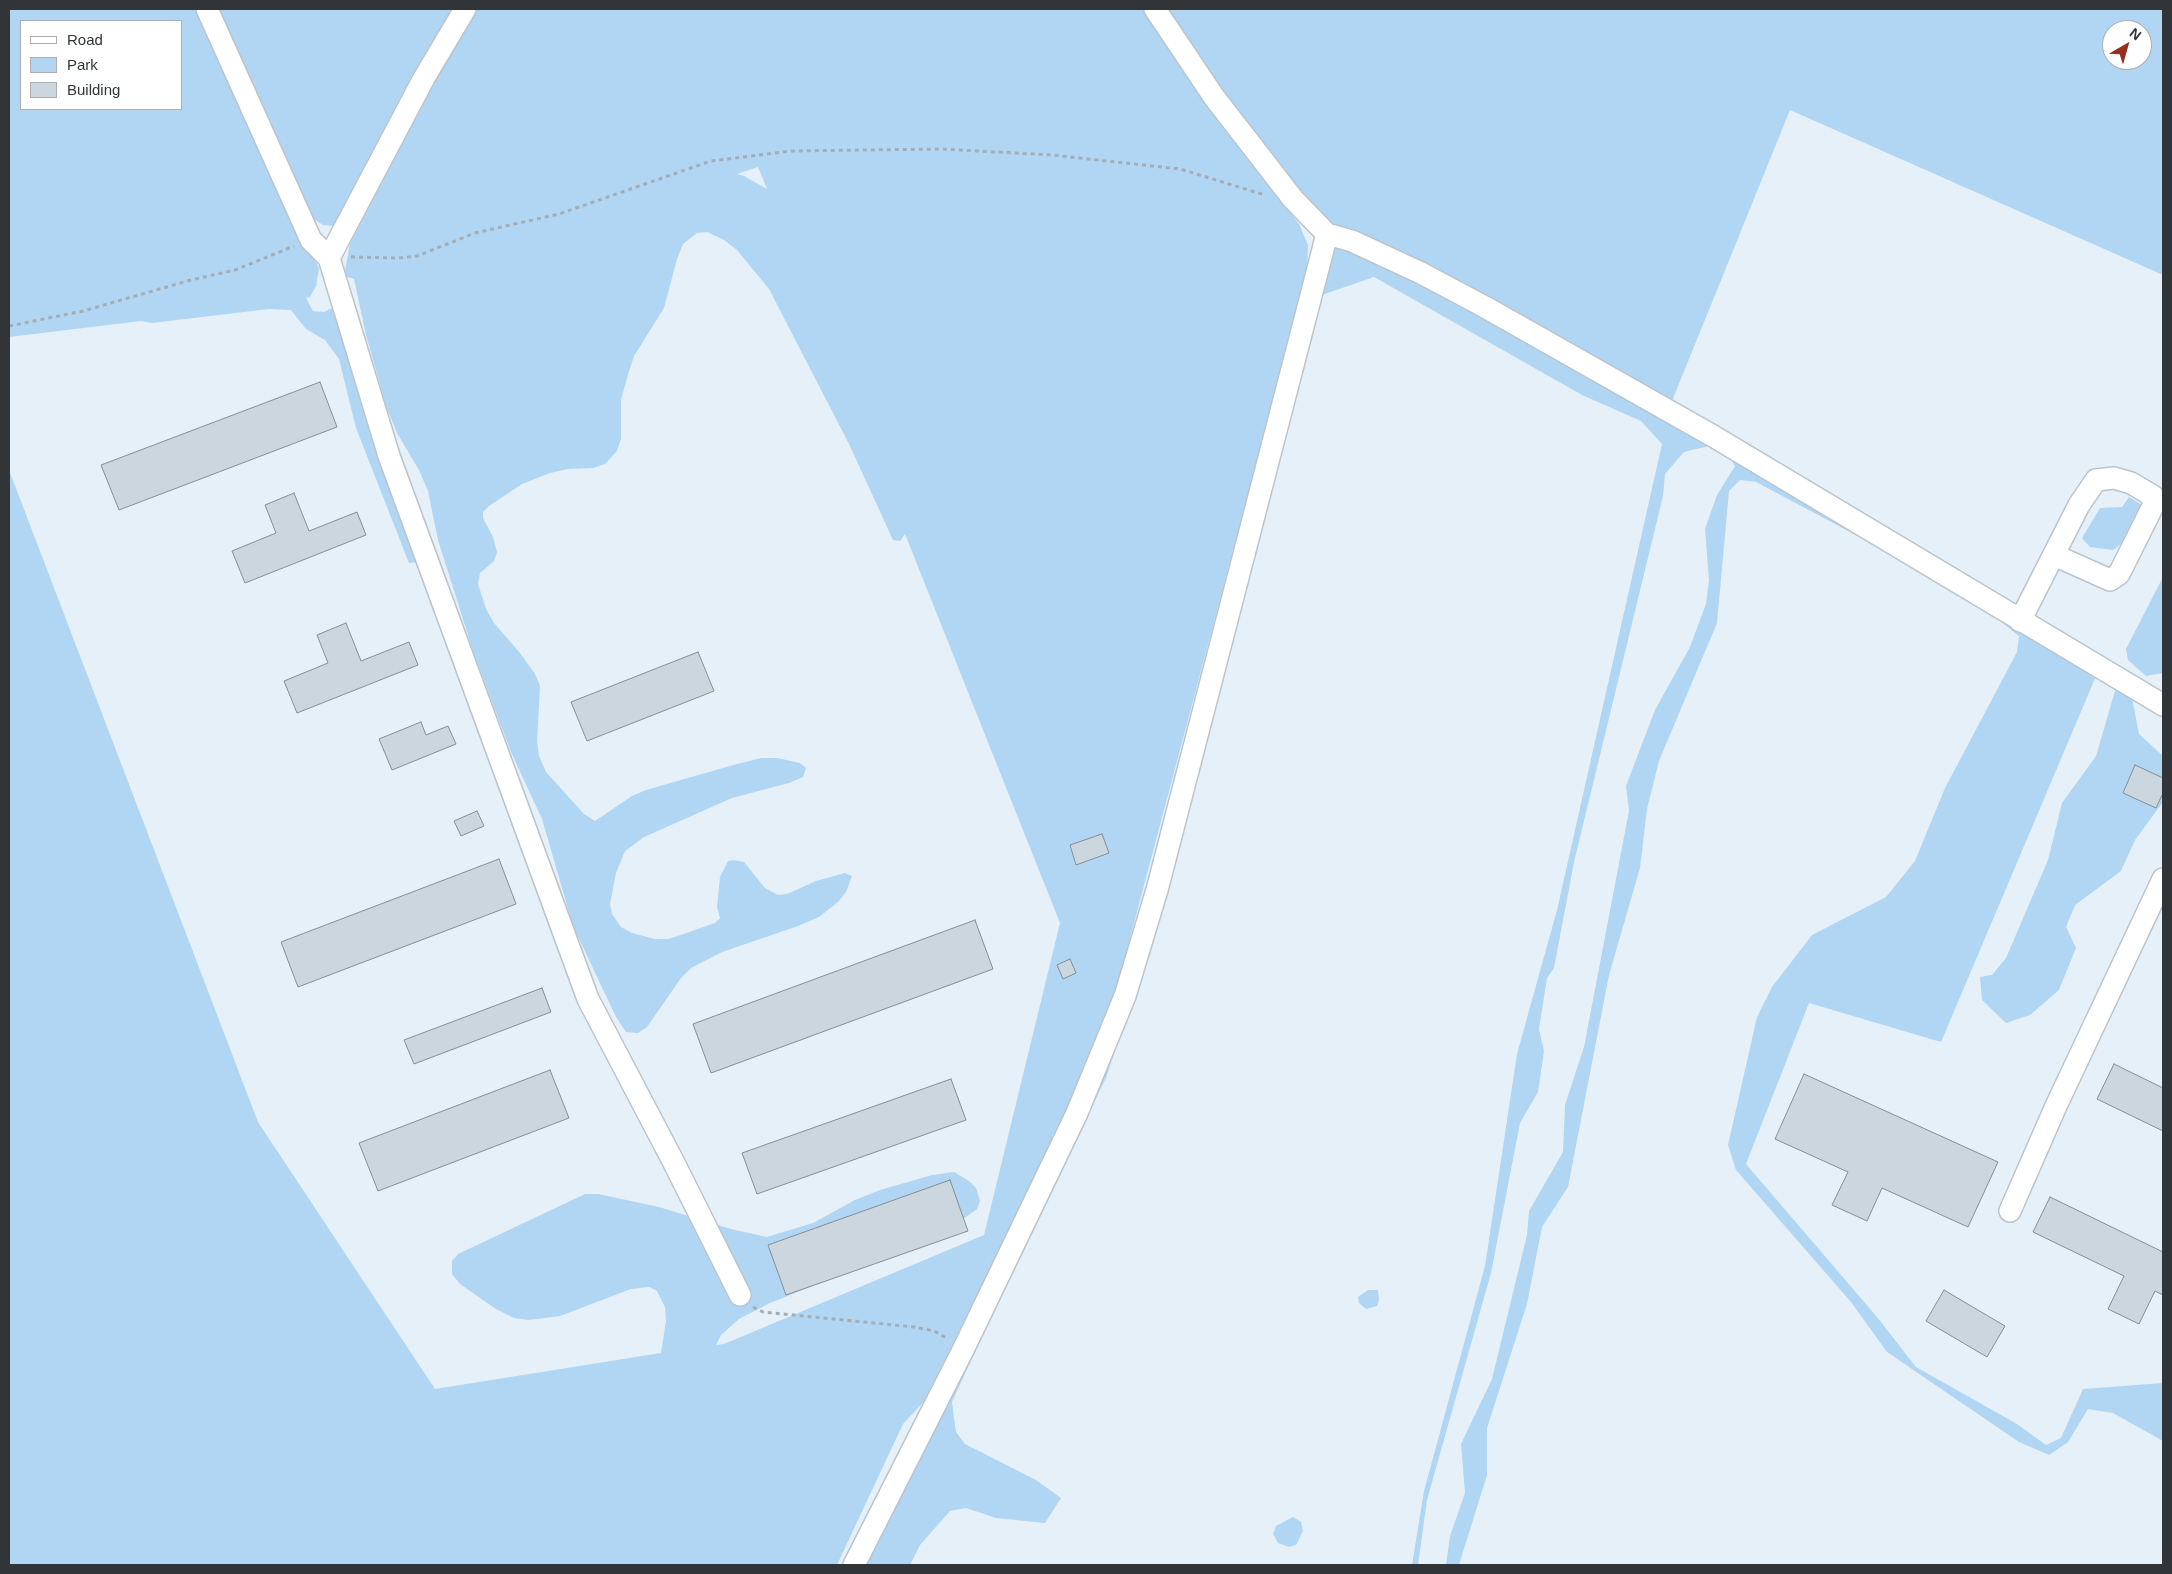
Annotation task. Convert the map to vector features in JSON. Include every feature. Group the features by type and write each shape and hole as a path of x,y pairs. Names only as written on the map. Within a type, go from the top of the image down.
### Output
{"street":[{"path":"208,9 311,240 329,258 389,456 588,999 673,1161 740,1295"},
{"path":"329,258 424,78 465,9"},
{"path":"1155,9 1214,97 1293,198 1326,234 1352,241 1421,273 1485,307 1722,441 2163,705"},
{"path":"854,1565 964,1348 1077,1113 1125,996 1157,890 1326,234"},
{"path":"2020,621 2079,505 2096,480 2114,478 2131,483 2153,496 2153,506 2119,574 2110,580 2054,555"},
{"path":"2010,1212 2056,1106 2163,878"}],"path":[{"path":"329,258 417,256 475,234 558,214 711,160 790,151 941,149 1052,155 1180,169 1225,181 1272,198 1293,198"},
{"path":"9,326 83,311 190,280 235,270 311,240"},
{"path":"740,1295 749,1305 763,1312 914,1327 934,1331 964,1348"}],"green space":[{"path":"9,9 1146,9 1196,85 1299,224 1308,245 1307,272 1117,987 1064,1124 987,1285 944,1363 929,1396 903,1424 837,1565 9,1565 9,470 258,1122 435,1389 661,1353 666,1321 665,1307 657,1291 649,1287 631,1289 560,1316 529,1320 514,1318 496,1309 460,1284 452,1274 452,1261 458,1254 585,1194 598,1194 659,1207 731,1229 767,1237 813,1223 855,1200 880,1190 932,1175 954,1172 969,1181 976,1188 980,1201 977,1209 963,1219 830,1279 770,1303 739,1319 721,1335 716,1345 724,1344 984,1235 1060,923 905,534 900,541 893,540 849,444 769,289 737,250 724,240 707,232 697,233 683,244 664,308 634,356 629,371 621,400 621,439 617,451 605,464 593,468 568,469 550,473 522,484 483,512 483,518 493,537 497,552 494,561 480,573 478,584 486,609 494,623 535,674 540,686 537,742 539,756 546,772 584,814 595,821 632,796 646,790 761,758 777,758 800,763 806,768 803,777 789,783 732,798 644,837 625,851 616,873 610,904 612,914 621,927 632,933 655,939 669,939 715,923 720,918 717,907 720,877 728,861 744,862 765,888 778,895 787,894 816,881 845,873 852,876 846,892 838,902 819,917 722,952 691,968 681,978 647,1027 638,1033 626,1032 616,1017 573,926 542,819 511,752 473,651 438,540 428,491 419,470 397,433 386,406 366,335 354,279 344,276 350,244 399,147 384,140 373,151 342,220 332,226 323,225 312,218 313,255 319,269 316,286 310,297 306,298 313,311 324,312 334,307 419,562 409,563 356,428 339,359 325,340 306,329 291,310 269,309 152,323 141,321 9,337","holes":["758,167 767,189 744,176 737,174"]},
{"path":"1168,9 2163,9 2163,275 1790,110 1672,401 2102,662 1941,1042 1809,1003 1746,1164 1877,1317 1916,1367 2017,1424 2046,1445 2061,1438 2083,1389 2163,1383 2163,1441 2113,1413 2088,1409 2068,1442 2049,1455 2019,1442 1887,1352 1851,1302 1736,1170 1728,1145 1757,1017 1772,987 1812,935 1886,897 1915,861 1945,788 2017,652 2019,636 1965,593 1756,482 1740,480 1729,491 1717,623 1659,761 1647,809 1640,868 1609,975 1568,1187 1542,1227 1527,1304 1487,1428 1487,1475 1459,1565 1446,1565 1450,1536 1465,1493 1461,1444 1492,1379 1527,1235 1529,1211 1563,1152 1565,1105 1584,1047 1629,811 1626,786 1655,710 1690,647 1706,604 1709,580 1705,529 1717,495 1735,466 1729,456 1709,446 1684,452 1665,474 1663,496 1574,862 1554,968 1547,978 1539,1029 1544,1051 1538,1092 1520,1123 1491,1273 1427,1500 1418,1565 1412,1565 1424,1491 1485,1266 1517,1054 1557,910 1662,444 1641,421 1582,395 1374,277 1322,295 1133,996 1106,1078 1041,1208 952,1402 956,1432 965,1444 1036,1480 1061,1498 1045,1523 996,1518 966,1508 950,1511 920,1545 910,1565 851,1565 1106,1058 1322,238"},
{"path":"2129,497 2142,505 2131,537 2113,550 2090,547 2082,538 2100,508 2122,507"},
{"path":"2163,577 2163,673 2146,676 2128,660 2126,649"},
{"path":"2117,684 2132,697 2139,734 2163,756 2163,802 2135,840 2121,871 2075,905 2066,927 2076,948 2059,990 2030,1015 2006,1023 1982,1000 1980,977 1992,975 2006,958 2048,860 2062,803 2096,756"},
{"path":"1368,1290 1378,1290 1379,1300 1377,1306 1366,1309 1359,1303 1358,1297"},
{"path":"1293,1517 1301,1522 1303,1531 1296,1545 1289,1547 1278,1543 1273,1534 1276,1526"}],"building":[{"path":"320,382 337,427 119,510 101,465"},
{"path":"294,493 309,531 357,512 366,535 245,583 232,551 276,533 265,505"},
{"path":"346,623 361,661 409,642 418,665 297,713 284,681 328,663 317,635"},
{"path":"698,652 714,691 587,741 571,702"},
{"path":"421,722 426,735 448,726 456,744 392,770 379,739"},
{"path":"2135,765 2163,778 2163,793 2156,808 2123,793"},
{"path":"477,811 484,826 461,836 454,821"},
{"path":"1102,834 1109,853 1076,865 1070,845"},
{"path":"499,859 516,904 298,987 281,942"},
{"path":"975,920 993,969 711,1073 693,1024"},
{"path":"1070,959 1076,973 1063,979 1057,965"},
{"path":"542,988 551,1012 414,1064 404,1040"},
{"path":"2114,1064 2163,1088 2163,1131 2097,1099"},
{"path":"550,1070 569,1118 378,1191 359,1143"},
{"path":"1804,1074 1998,1162 1968,1227 1882,1188 1867,1221 1832,1205 1848,1172 1775,1139"},
{"path":"951,1079 966,1120 757,1194 742,1153"},
{"path":"950,1180 968,1231 786,1295 768,1245"},
{"path":"2050,1197 2163,1252 2163,1295 2155,1291 2139,1324 2108,1309 2124,1276 2033,1232"},
{"path":"1944,1290 2005,1326 1987,1357 1926,1321"}]}
